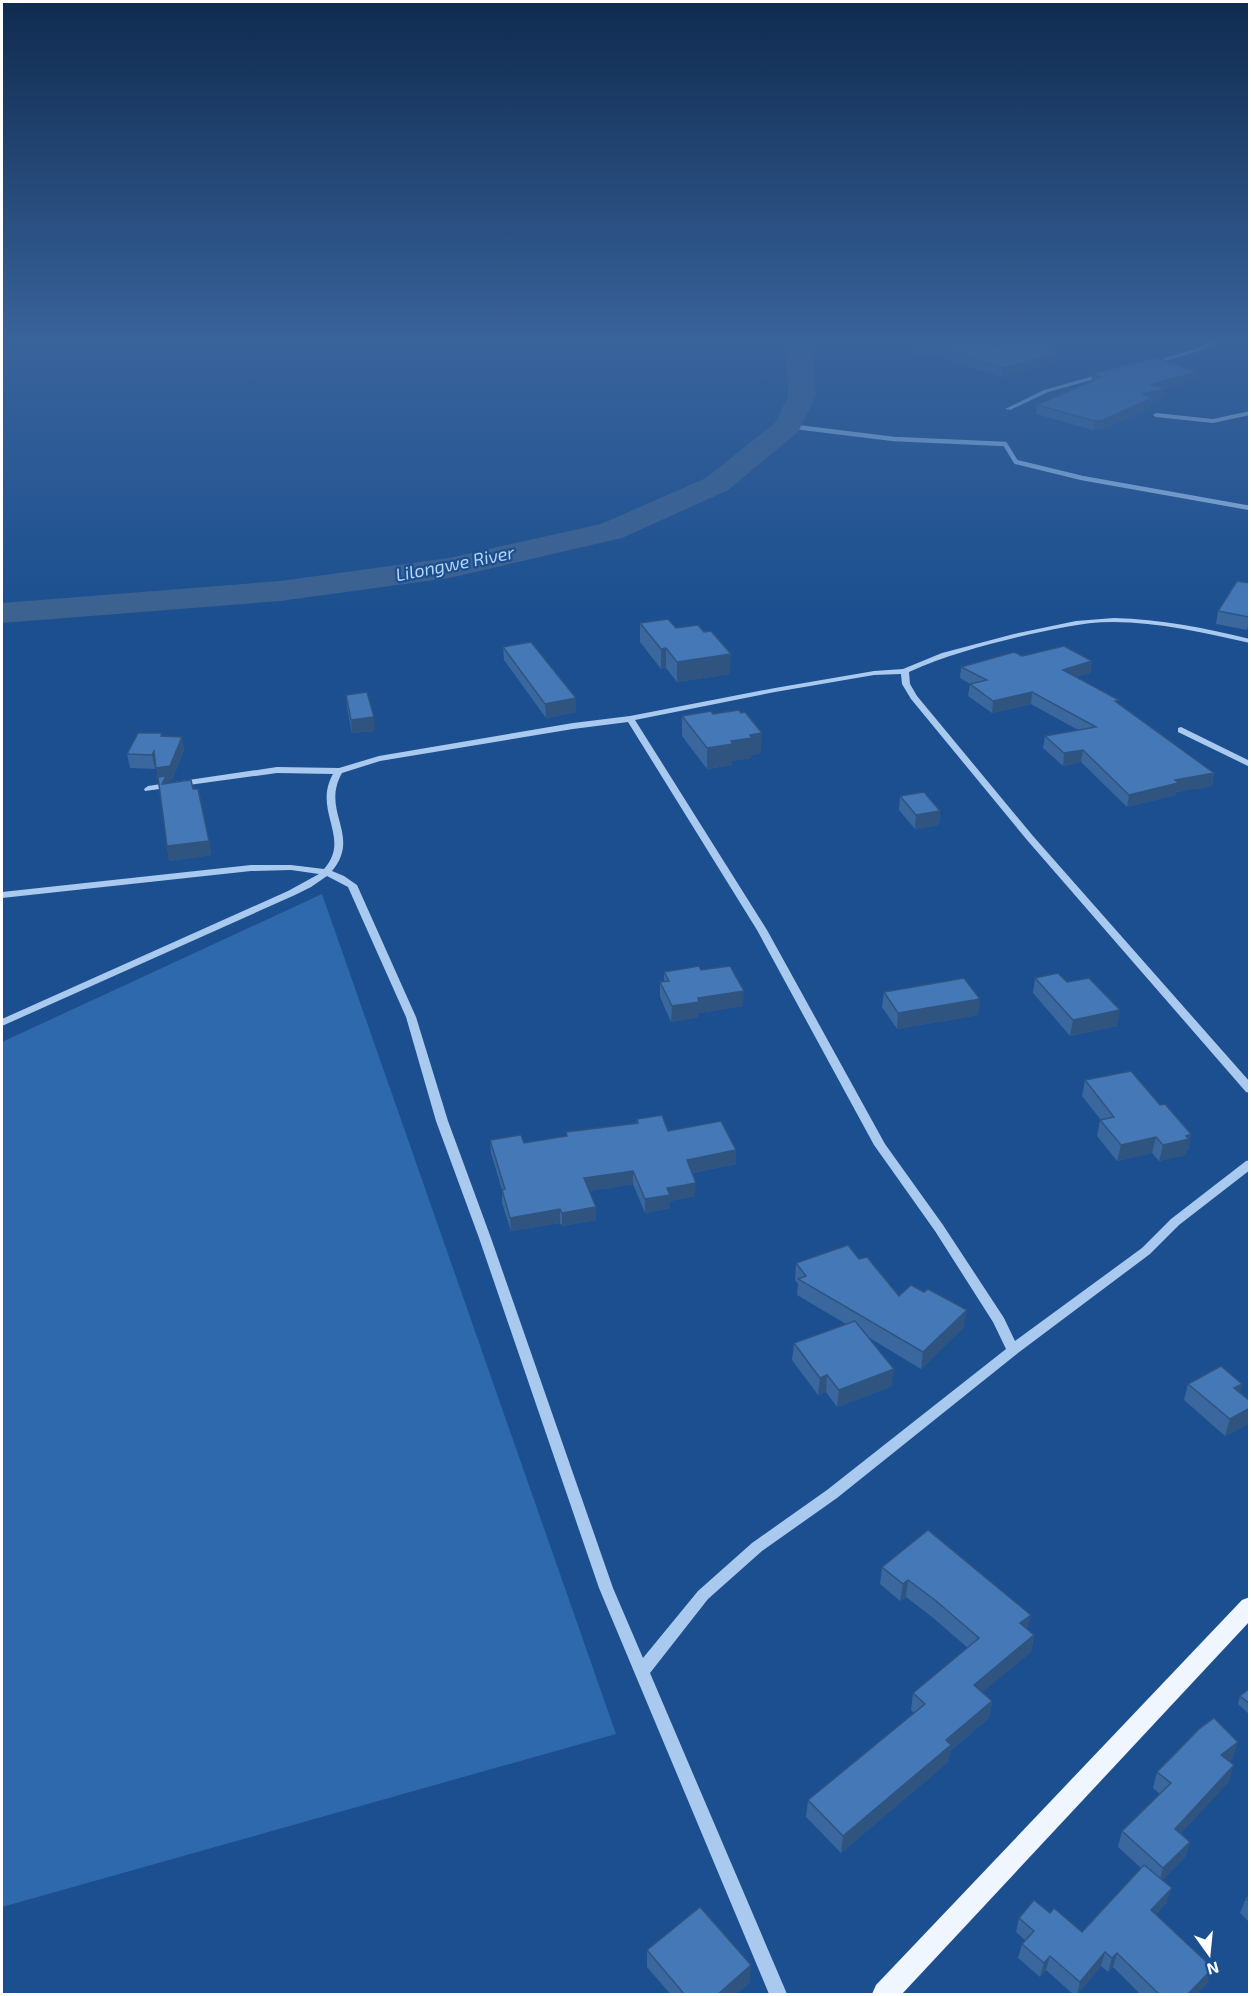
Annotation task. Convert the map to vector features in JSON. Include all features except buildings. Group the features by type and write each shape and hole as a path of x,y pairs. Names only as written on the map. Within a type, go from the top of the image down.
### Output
{"main road":[{"path":"894,1991 1250,1606"}],"street":[{"path":"148,789 277,770 339,771 379,759 573,726 630,719 874,673 905,671 966,648 1053,627 1100,620 1131,621 1250,641"},
{"path":"905,671 906,684 914,697 1030,838 1250,1090"},
{"path":"630,719 762,930 880,1145 939,1227 999,1321 1013,1350"},
{"path":"1181,730 1250,765"},
{"path":"2,1023 313,882 335,862 338,852 338,830 328,793 331,781 339,771"},
{"path":"2,895 251,868 289,867 326,871 340,876 352,885 411,1017 442,1121 489,1249 606,1588 778,1995"},
{"path":"642,1671 703,1595 749,1554 832,1494 1013,1350 1146,1251 1175,1222 1219,1185 1250,1164"}],"shaded area":[{"path":"322,894 616,1734 2,1907 2,1042"}],"waterway":[{"name":"Lilongwe River","path":"2,613 280,591 449,568 611,531 717,484 780,432"},
{"path":"838,432 894,439 1005,444 1016,462 1082,478 1250,508"}]}
